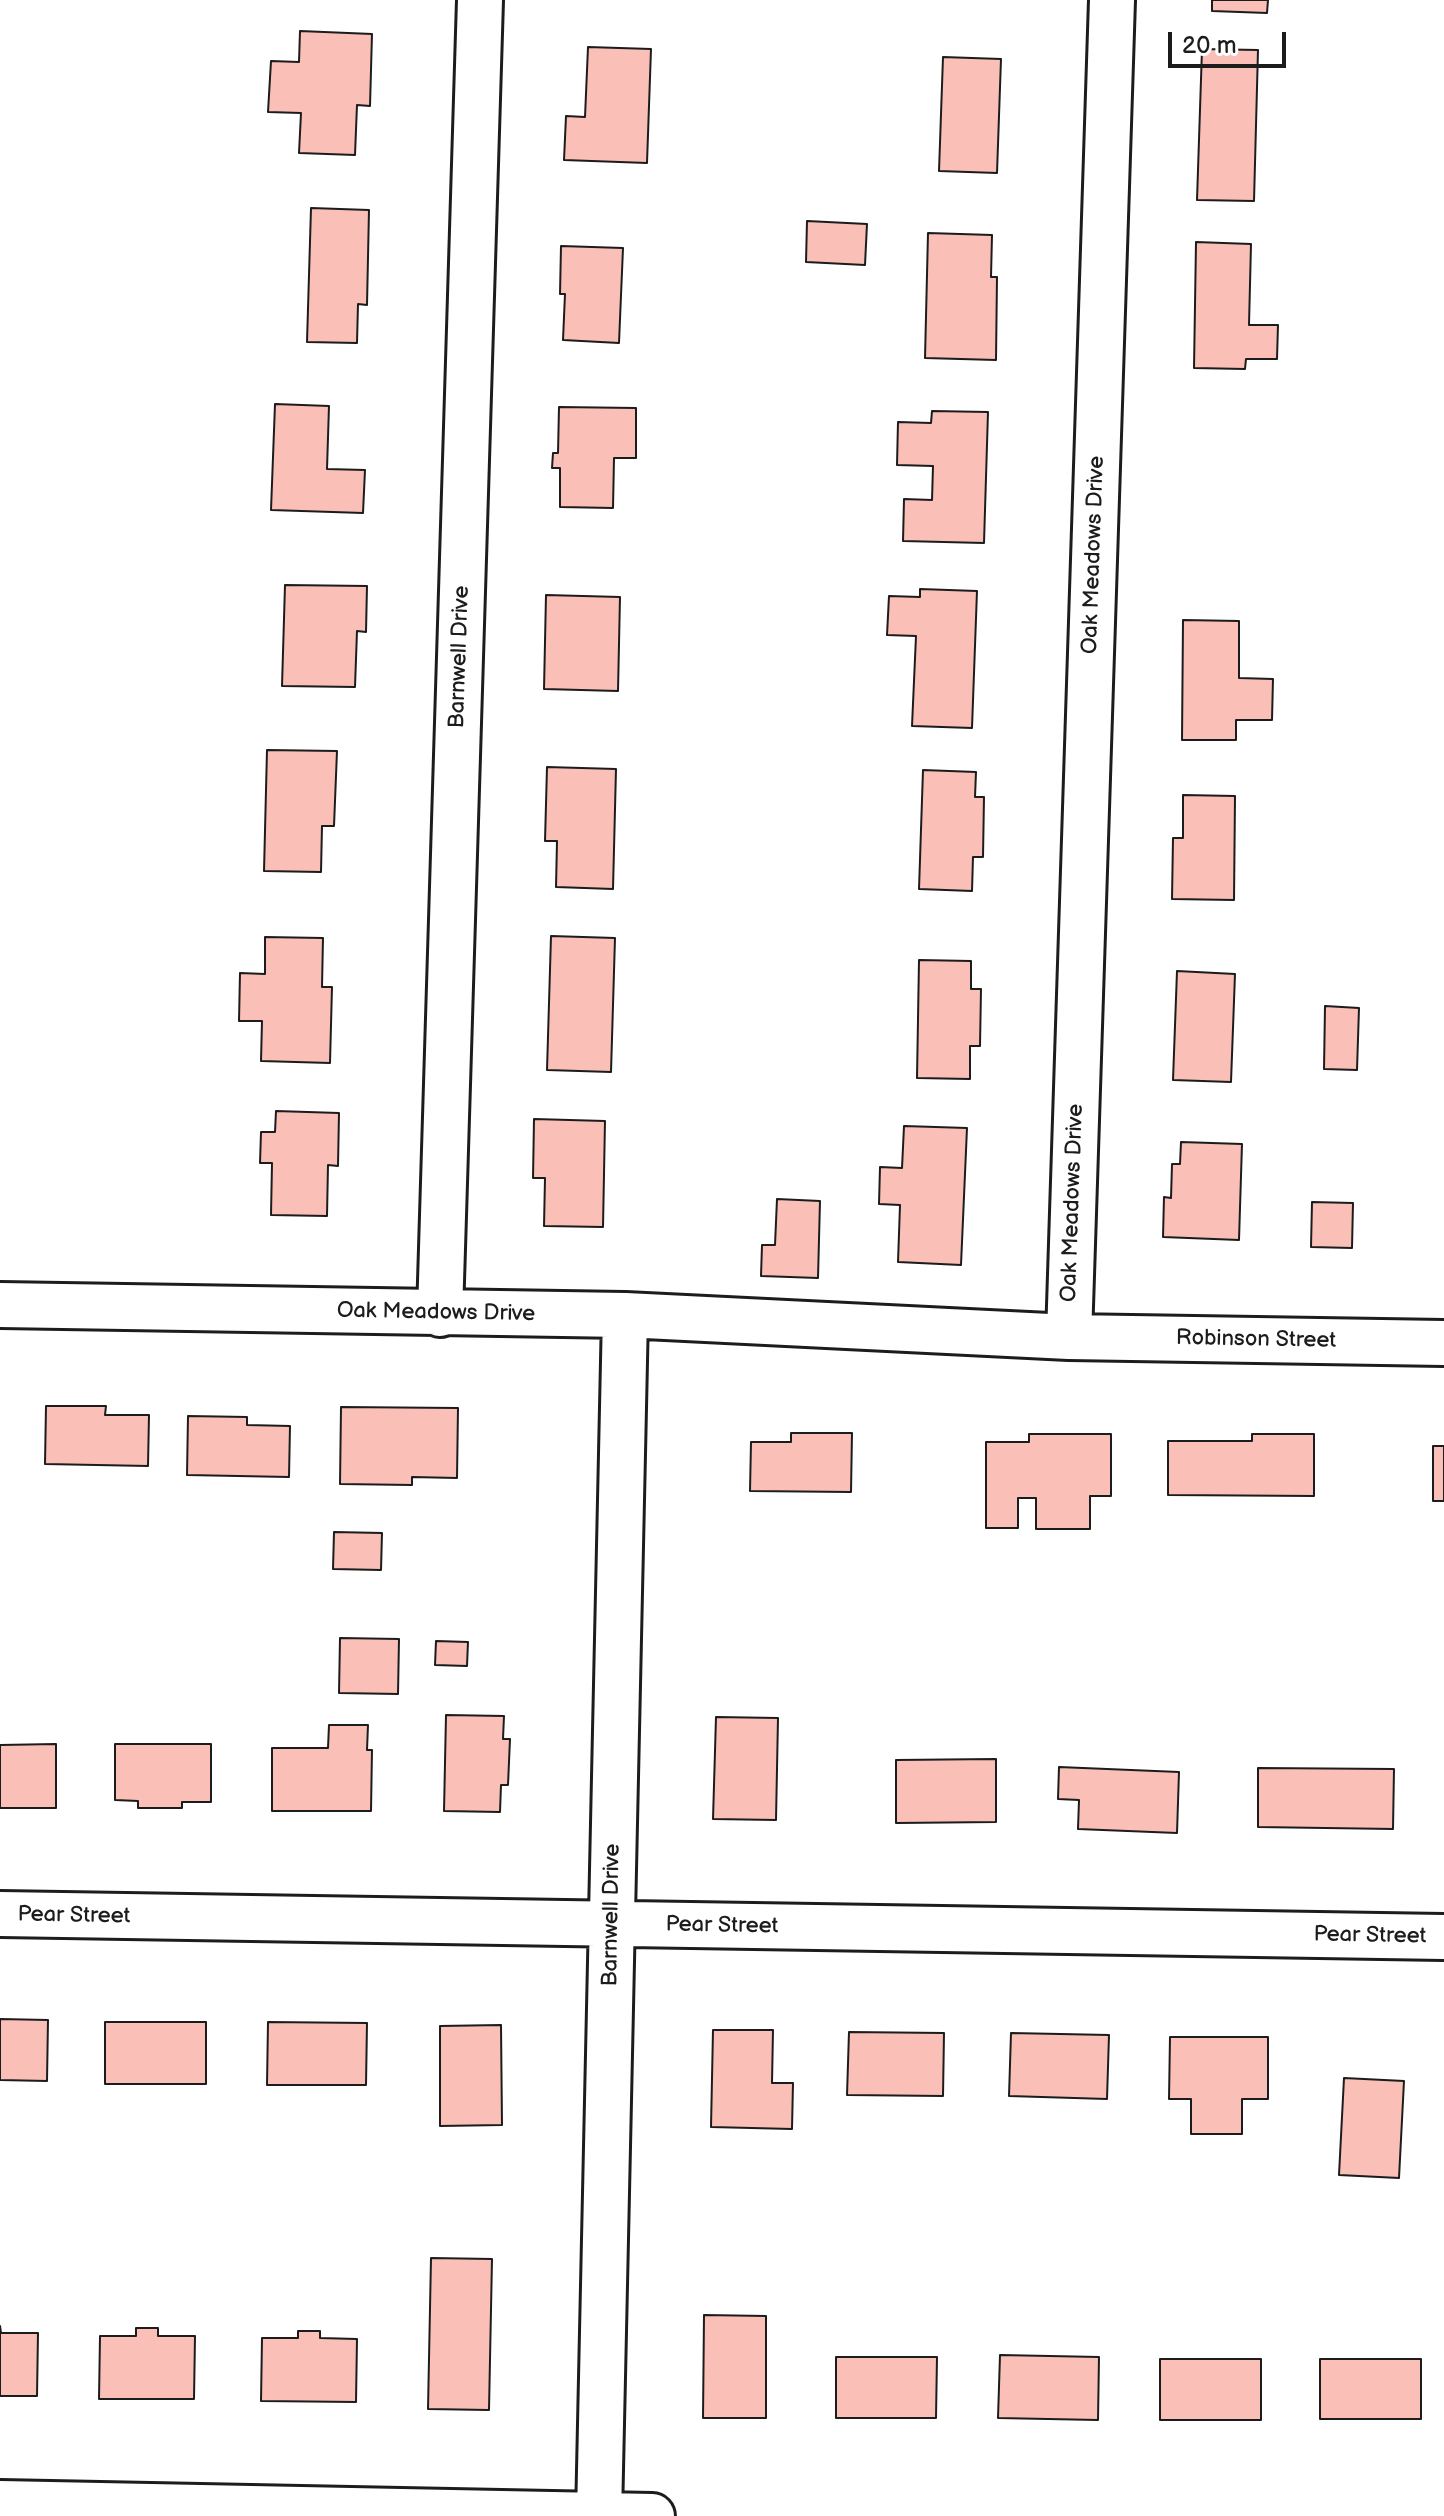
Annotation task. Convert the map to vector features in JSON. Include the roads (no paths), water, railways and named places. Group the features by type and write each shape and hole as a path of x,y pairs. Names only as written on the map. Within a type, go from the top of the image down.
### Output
{"street":[{"name":"Barnwell Drive","path":"440,1314 480,0"},
{"name":"Oak Meadows Drive","path":"0,1305 625,1315 1069,1337 1112,0"},
{"name":"Barnwell Drive","path":"599,2516 625,1315"},
{"name":"Robinson Street","path":"1069,1337 1444,1343"},
{"name":"Pear Street","path":"0,1914 1444,1937"},
{"path":"0,2503 652,2516"}]}
